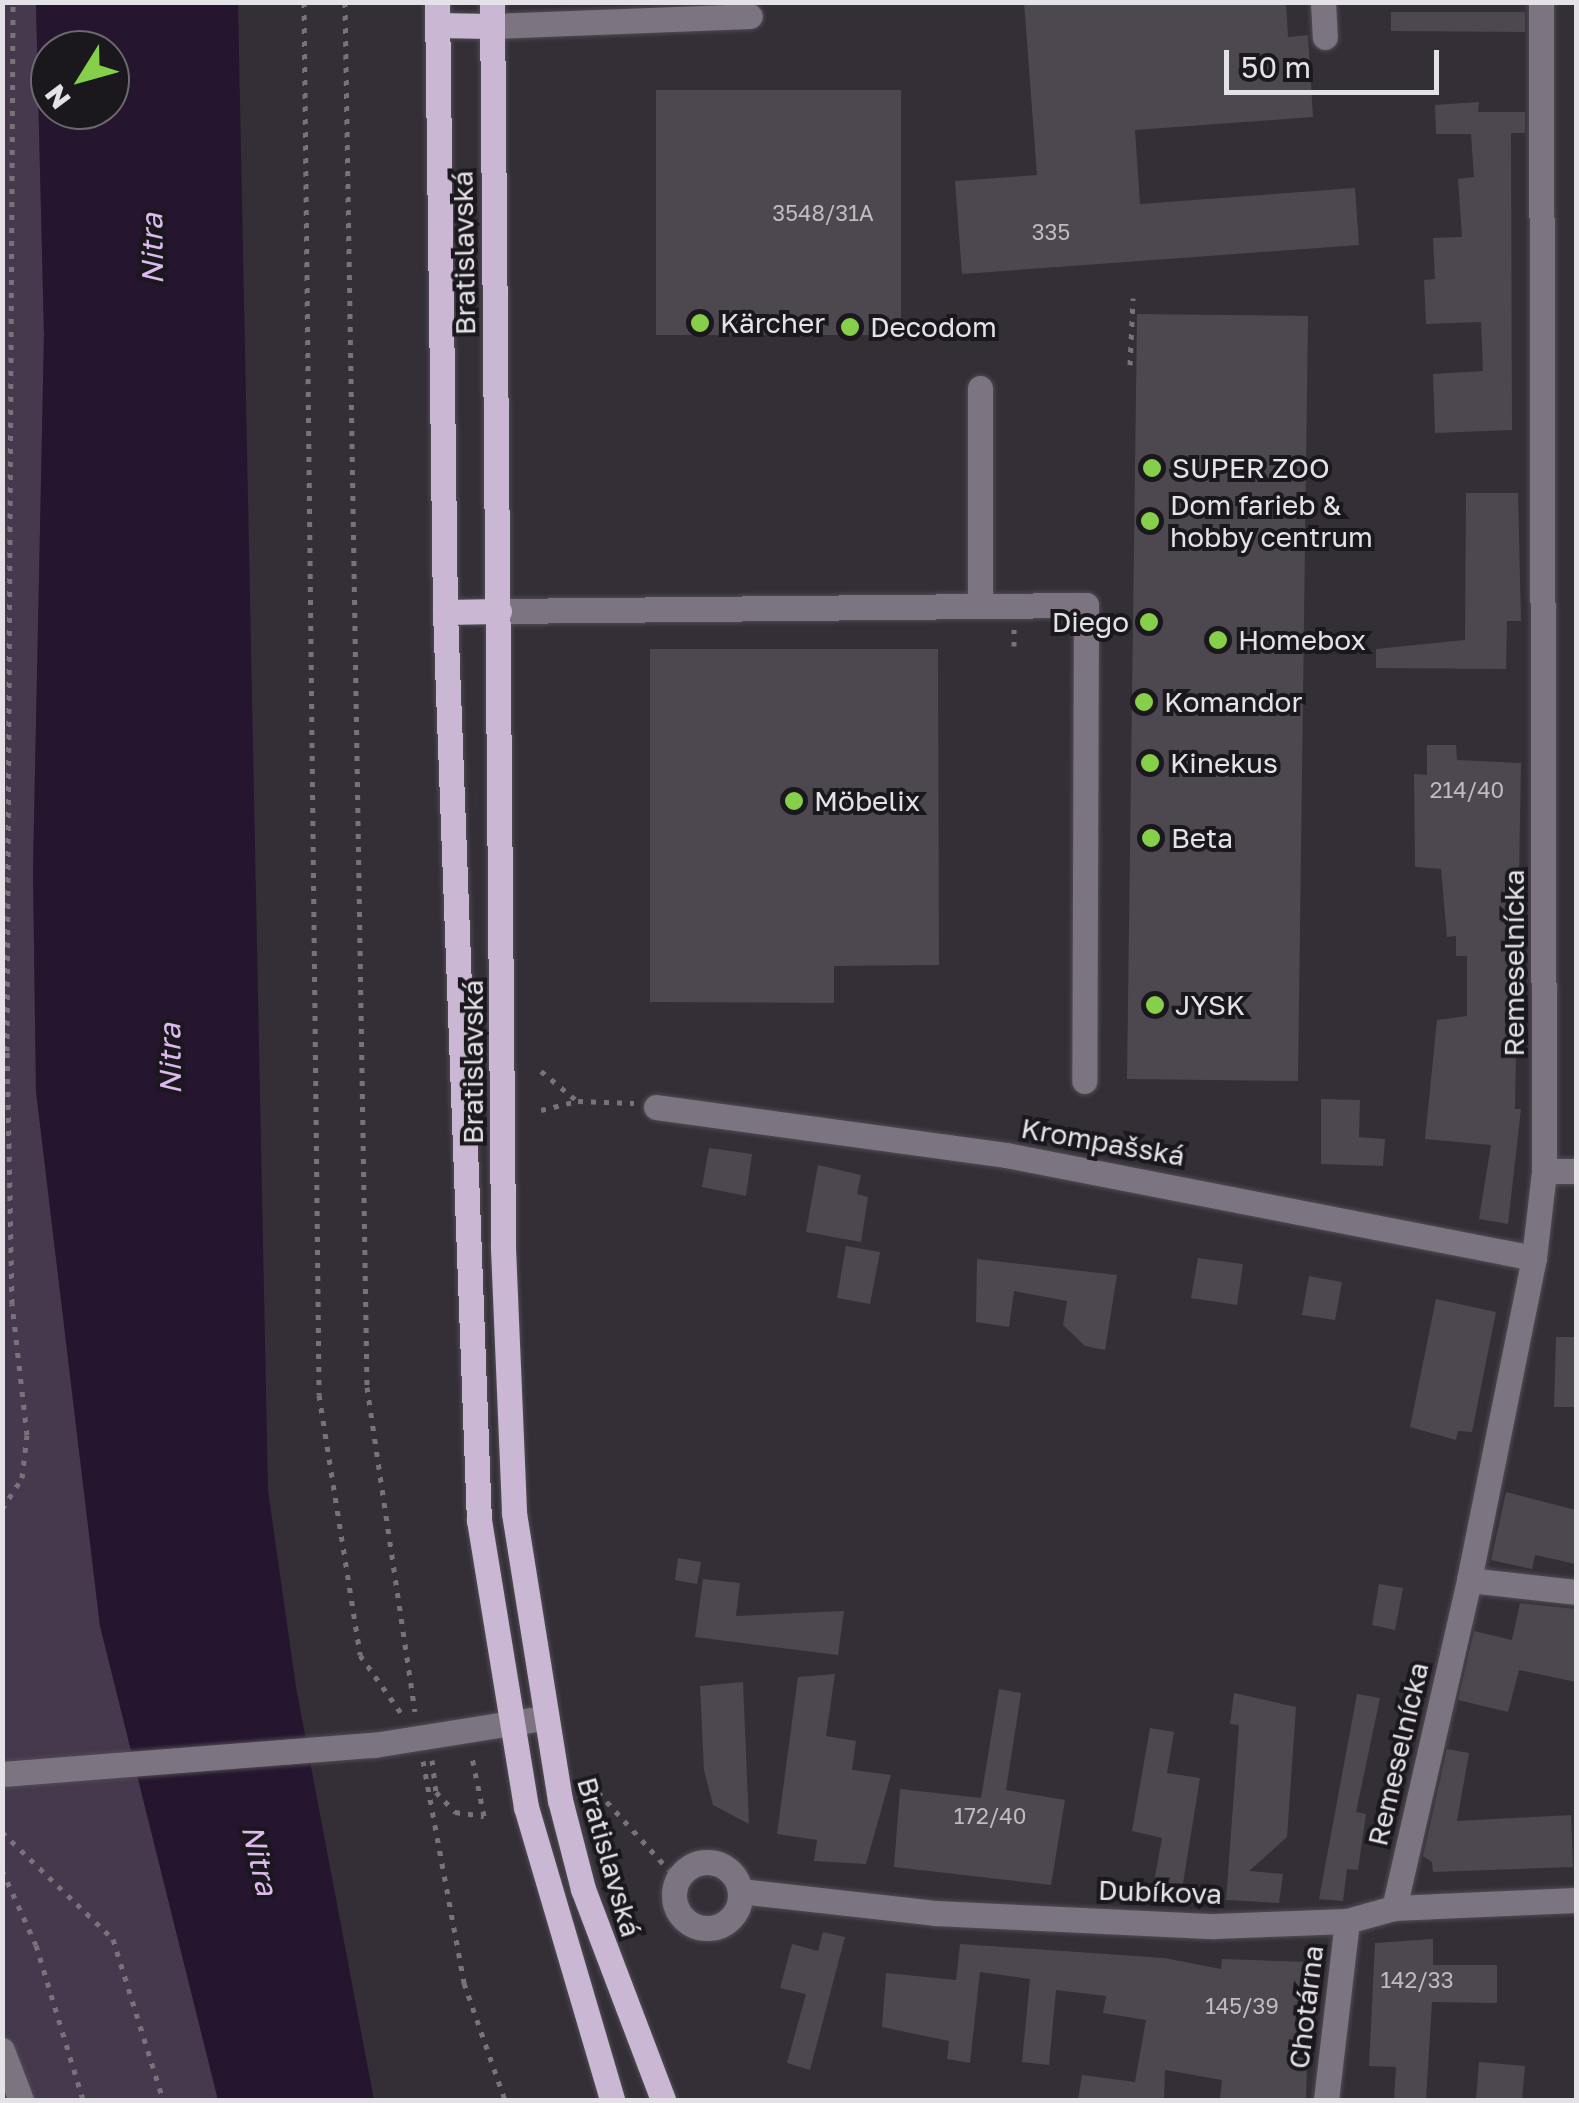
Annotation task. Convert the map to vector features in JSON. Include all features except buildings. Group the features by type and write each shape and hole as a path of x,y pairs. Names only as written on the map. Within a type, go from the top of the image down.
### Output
{"main road":[{"path":"437,14 492,14"},
{"name":"Bratislavská","path":"437,14 446,612 462,955 471,1388 480,1520 509,1725 550,1902 612,2100"},
{"name":"Bratislavská","path":"492,14 506,1386 514,1513 543,1718 583,1889 663,2100"},
{"path":"446,612 499,611"}],"street":[{"path":"1323,2 1325,37"},
{"name":"Remeselnícka","path":"1394,1908 1469,1580 1534,1258 1544,1171 1542,2"},
{"path":"492,14 750,16"},
{"path":"980,388 980,606"},
{"path":"499,611 1086,605 1084,1081"},
{"name":"Krompašská","path":"656,1106 1006,1154 1534,1258"},
{"path":"1544,1171 1576,1171"},
{"path":"1469,1580 1576,1592"},
{"path":"14,1774 374,1745 543,1718"},
{"path":"713,1862 731,1872 740,1891 728,1921 706,1928 679,1912 678,1880 692,1866 713,1862"},
{"name":"Dubíkova","path":"740,1891 975,1914 1214,1926 1347,1922 1394,1908 1576,1900"},
{"name":"Chotárna","path":"1326,2100 1347,1922"},
{"path":"2,2050 21,2100"}],"path":[{"path":"2,1509 22,1478 27,1436 12,1304 8,1051 13,2"},
{"path":"304,2 320,1394 360,1655 431,1759 436,1792 455,1812 484,1816 467,1732"},
{"path":"346,2 367,1387 420,1740 464,1983 506,2100"},
{"path":"1130,365 1133,298"},
{"path":"541,1071 578,1102"},
{"path":"542,1110 578,1102 620,1102"},
{"path":"598,1792 678,1880"},
{"path":"2,1832 113,1938 163,2100"},
{"path":"2,1870 36,1945 83,2100"}],"shaded area":[{"path":"36,2 37,30 30,30 30,130 39,130 44,335 33,870 36,1091 100,1626 218,2100 3,2100 2,3"}],"water":[{"name":"Nitra","path":"36,3 238,3 268,1490 296,1687 374,2100 218,2100 100,1626 36,1091 33,870 44,335 39,130 130,130 130,30 37,30"}],"place":[{"name":"Kärcher","path":"700,323"},
{"name":"Decodom","path":"850,327"},
{"name":"SUPER ZOO","path":"1152,468"},
{"name":"Dom farieb & hobby centrum","path":"1150,521"},
{"name":"Diego","path":"1149,622"},
{"name":"Homebox","path":"1218,640"},
{"name":"Komandor","path":"1144,702"},
{"name":"Kinekus","path":"1150,763"},
{"name":"Möbelix","path":"794,801"},
{"name":"Beta","path":"1151,838"},
{"name":"JYSK","path":"1155,1005"}]}
